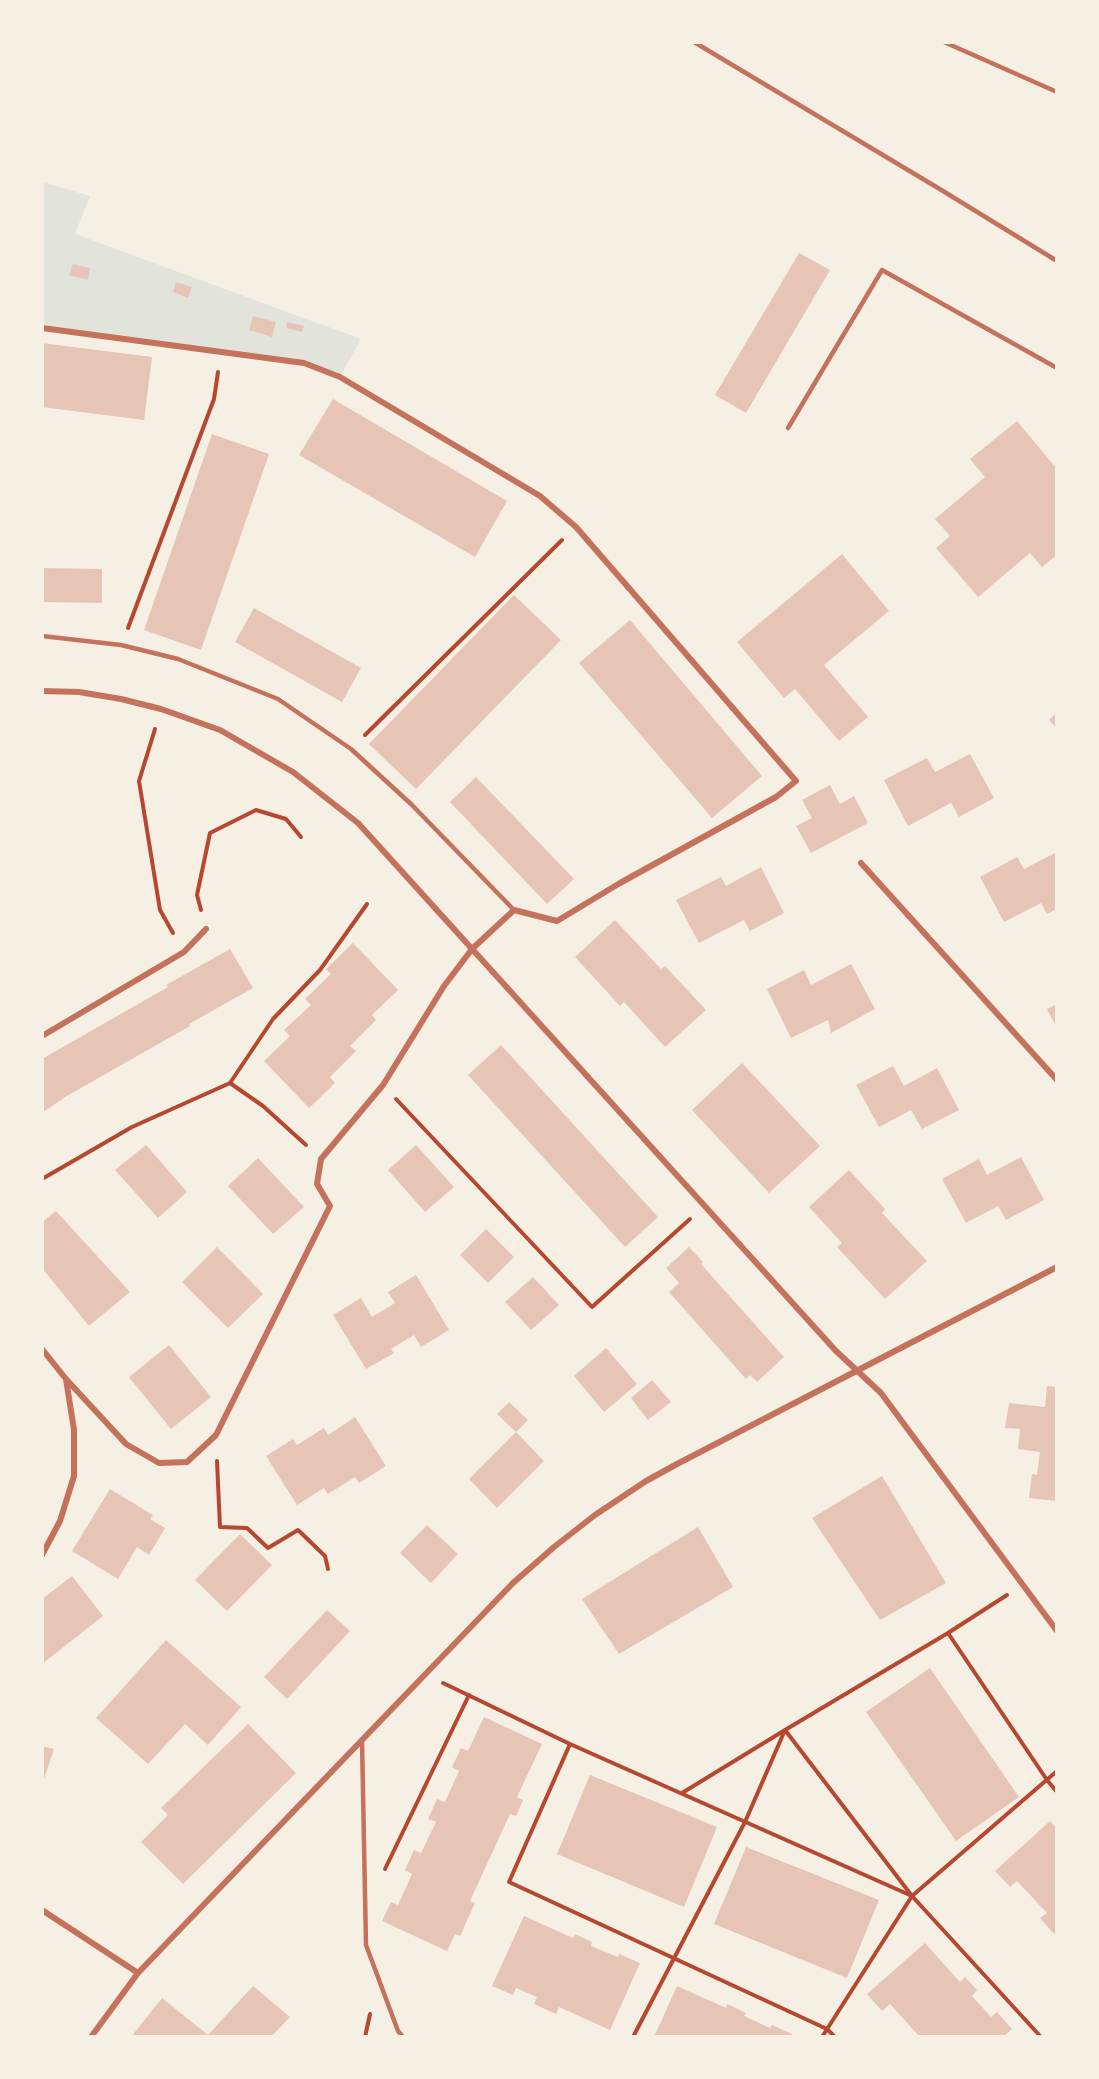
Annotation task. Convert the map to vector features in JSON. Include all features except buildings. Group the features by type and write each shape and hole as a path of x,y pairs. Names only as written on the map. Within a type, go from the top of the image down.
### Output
{"street":[{"path":"42,328 304,363 340,377 540,496 576,527 796,781 776,797 620,883 557,921 514,910 472,949 444,986 383,1085 321,1159 317,1184 330,1206 216,1435 187,1462 159,1463 126,1444 66,1379 42,1349"},
{"path":"42,691 79,692 161,709 220,730 293,772 338,805 358,823 836,1351 881,1393 1057,1631"},
{"path":"861,864 1057,1080"},
{"path":"42,1036 184,952 206,929"},
{"path":"91,2037 138,1973 424,1674 513,1583 595,1515 646,1481 677,1464 1057,1267"},
{"path":"42,1555 60,1521 74,1476 75,1430 66,1379"},
{"path":"42,1910 138,1973"}],"lane":[{"path":"694,42 943,190 1057,261"},
{"path":"944,42 1057,92"},
{"path":"788,428 882,270 1057,368"},
{"path":"42,636 121,645 178,659 278,699 351,749 411,804 514,910"},
{"path":"362,1740 366,1945 398,2031 404,2037"}],"path":[{"path":"121,645 214,399 221,351"},
{"path":"351,749 576,527"},
{"path":"161,709 139,782 160,910 184,952"},
{"path":"206,929 197,895 210,833 256,810 286,819 301,837"},
{"path":"42,1179 132,1127 230,1083 273,1018 320,970 367,904"},
{"path":"230,1083 262,1106 321,1159"},
{"path":"383,1085 592,1307 704,1206"},
{"path":"216,1435 220,1527 247,1528 267,1548 298,1530 325,1556 328,1569"},
{"path":"682,1793 948,1633 1024,1584"},
{"path":"948,1633 1057,1792"},
{"path":"424,1674 570,1744 912,1896"},
{"path":"365,1910 469,1695"},
{"path":"633,2037 672,1958 745,1822 785,1730"},
{"path":"785,1730 912,1896 1041,2037"},
{"path":"570,1744 509,1882 827,2029 835,2037"},
{"path":"822,2037 912,1896 1057,1771"}],"shaded area":[{"path":"42,182 90,196 75,234 361,339 340,377 304,363 42,328"}]}
